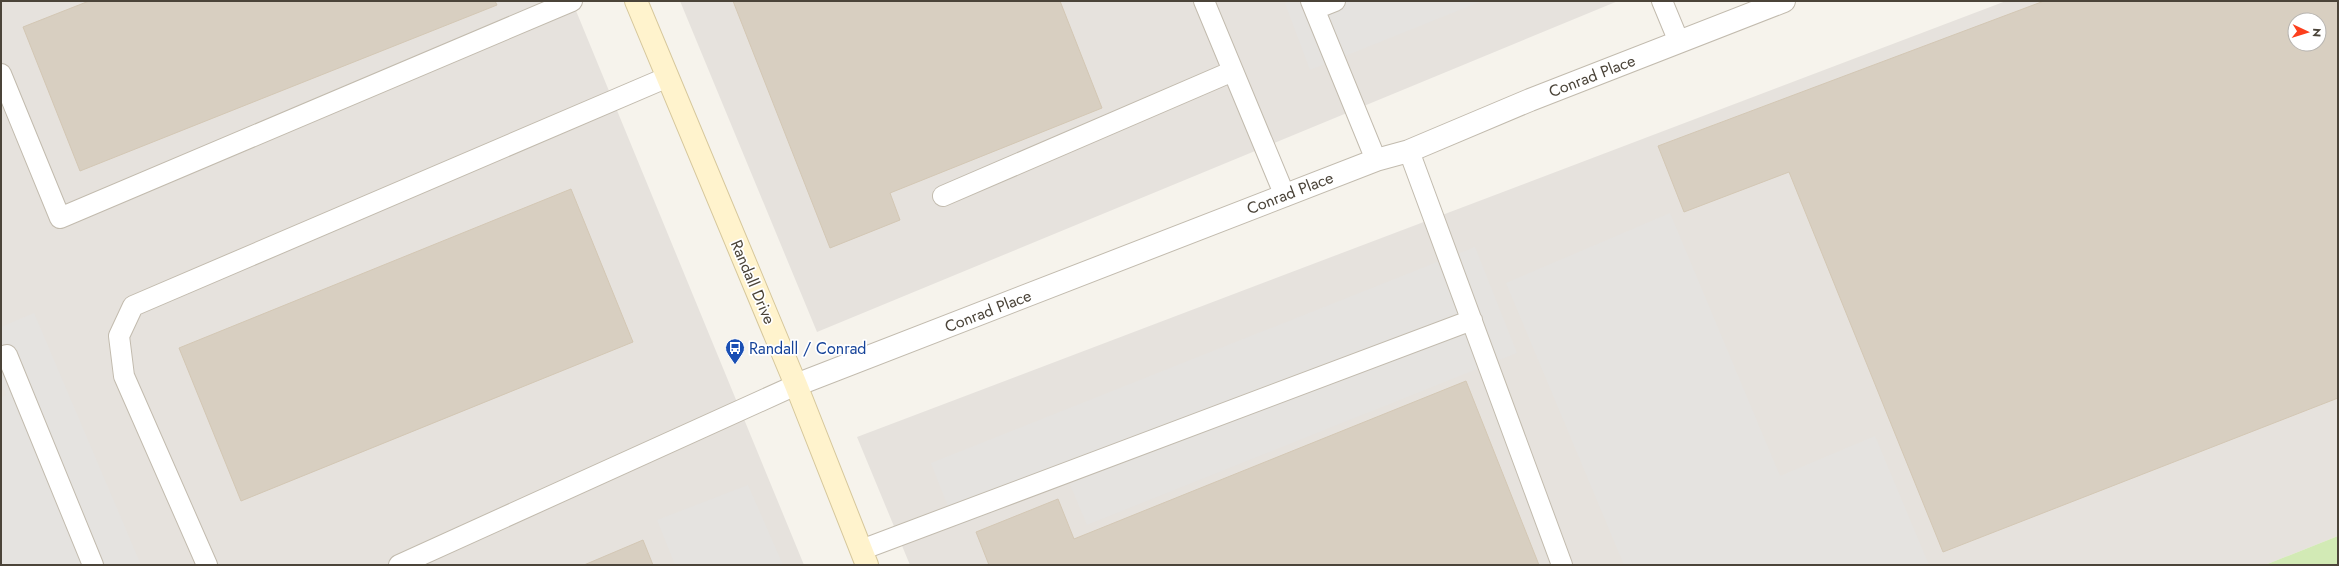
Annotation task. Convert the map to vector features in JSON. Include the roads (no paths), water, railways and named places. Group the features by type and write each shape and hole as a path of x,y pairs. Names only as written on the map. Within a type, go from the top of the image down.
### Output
{"street":[{"name":"Randall Drive","path":"636,1 796,386 864,557"},
{"name":"Conrad Place","path":"796,386 1376,160 1409,151 1784,1"}],"lane":[{"path":"1,74 60,218 572,1"},
{"path":"1204,1 1285,196"},
{"path":"1335,1 1313,5 1376,160"},
{"path":"1662,1 1679,42"},
{"path":"943,196 1233,71"},
{"path":"207,565 124,376 119,336 133,306 668,77"},
{"path":"1409,151 1562,565"},
{"path":"864,557 1472,320"},
{"path":"1,357 7,355 93,565"},
{"path":"398,565 796,386"}],"place":[{"name":"Randall / Conrad","path":"735,365"}]}
